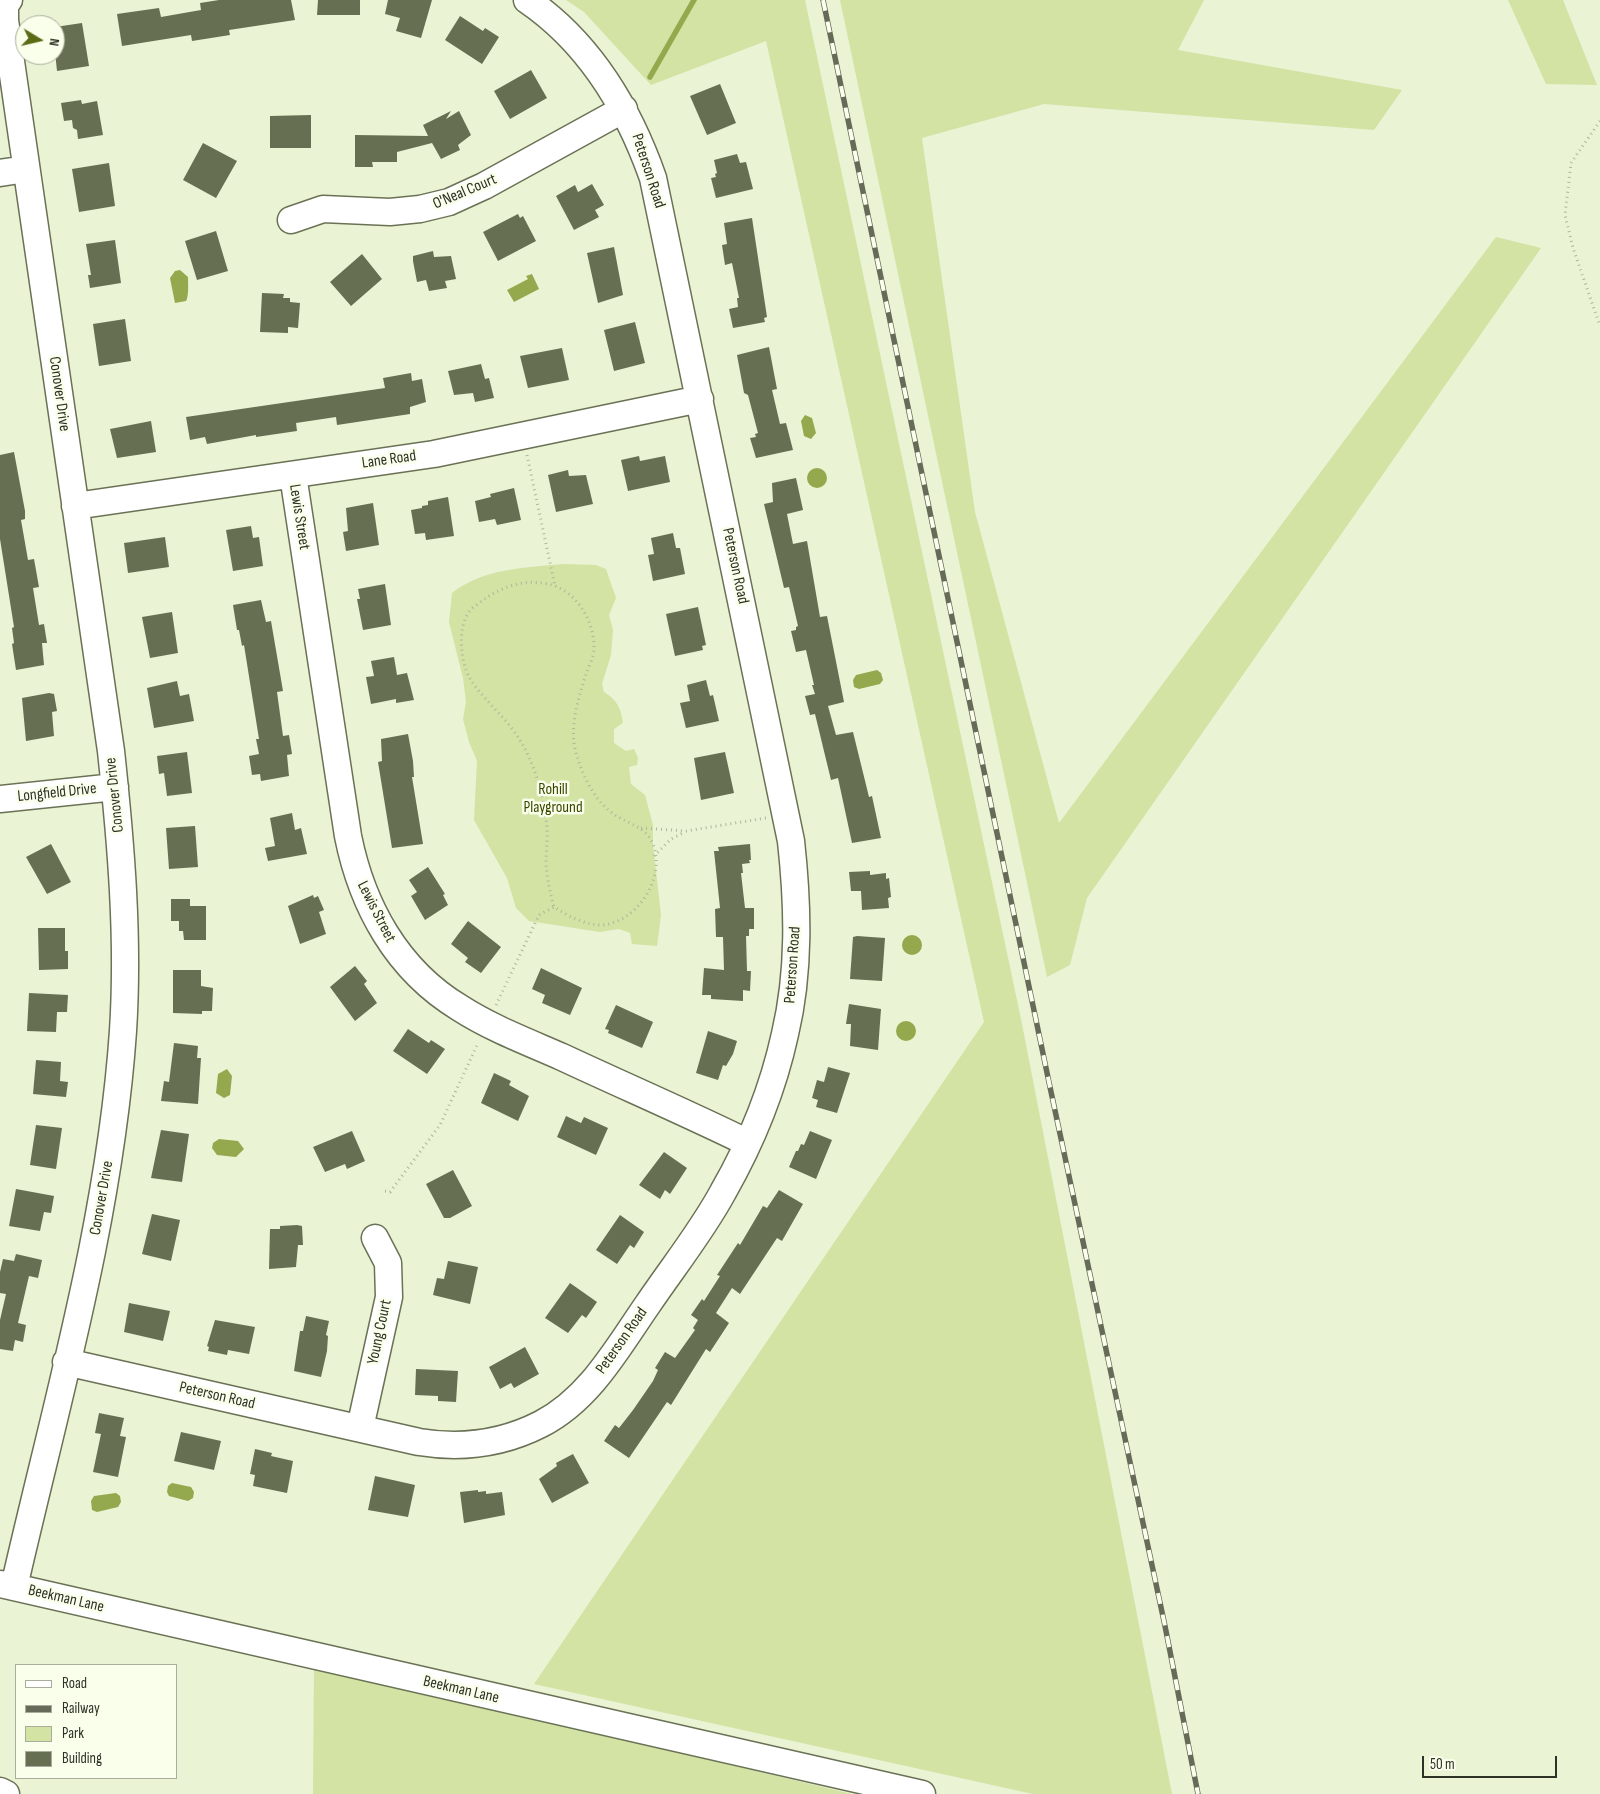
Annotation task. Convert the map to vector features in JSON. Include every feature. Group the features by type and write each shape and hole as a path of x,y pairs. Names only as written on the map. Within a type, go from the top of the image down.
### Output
{"street":[{"name":"Conover Drive","path":"7,1585 66,1362 106,1182 123,1029 124,921 120,836 115,786 5,20 5,5 9,0"},
{"name":"Peterson Road","path":"66,1362 445,1446 476,1445 509,1437 542,1423 566,1407 589,1388 609,1361 723,1194 748,1143 772,1081 786,1033 794,985 797,931 796,886 786,814 653,178 639,137 612,87 586,53 563,29 527,0"},
{"name":"O'Neal Court","path":"291,220 323,209 390,212 420,209 449,202 484,186 624,109"},
{"path":"0,173 26,169"},
{"name":"Lane Road","path":"75,506 434,454 700,399"},
{"name":"Lewis Street","path":"293,475 354,867 366,898 390,941 415,972 459,1008 748,1143"},
{"name":"Longfield Drive","path":"0,799 115,786"},
{"name":"Young Court","path":"360,1428 389,1298 388,1263 375,1238"},
{"name":"Beekman Lane","path":"7,1585 922,1794"},
{"path":"0,1791 6,1794"}],"path":[{"path":"1600,121 1571,163 1565,209 1573,248 1600,326"},
{"path":"527,452 555,586"},
{"path":"641,828 653,844 655,872 652,886 641,903 624,919 609,924 585,922 570,917 554,907 546,863 547,829 535,774 521,742 470,679 462,654 462,628 469,610 490,594 514,584 534,581 555,586 576,598 589,623 594,649 574,714 576,753 585,780 614,814 641,828 686,832"},
{"path":"654,856 671,839 686,832 769,817"},
{"path":"494,1008 540,915 554,907"},
{"path":"385,1191 390,1192 440,1125 481,1036"}],"green space":[{"path":"566,0 805,0 1021,1019 1172,1794 1033,1794 534,1684 984,1022 766,41 651,85 584,12"},
{"path":"840,0 1204,0 1178,50 1402,90 1374,130 1044,104 922,138 975,512 1059,823 1496,237 1541,248 1087,898 1070,965 1047,977"},
{"path":"1508,0 1563,0 1597,85 1546,84"},
{"name":"Rohill Playground","path":"563,564 596,565 606,569 616,598 609,615 613,630 611,655 602,684 604,692 618,705 622,718 623,723 614,729 614,743 626,751 634,749 638,758 637,765 629,767 631,784 645,795 653,825 653,845 661,915 657,946 632,944 630,933 619,929 600,932 529,921 516,908 507,878 474,820 477,761 469,742 463,719 466,702 463,678 449,622 452,593 477,578 491,574 519,568"},
{"path":"314,1666 852,1794 313,1794"}],"shaded area":[{"path":"180,270 188,277 188,296 186,301 175,303 170,278 175,271"},
{"path":"532,274 539,289 514,302 507,290 528,279 526,276"},
{"path":"805,415 812,418 816,433 811,439 804,436 801,421"},
{"path":"817,468 824,471 827,478 824,485 817,488 810,485 807,478 810,471"},
{"path":"877,670 881,673 883,680 880,684 859,689 854,687 853,680 856,675"},
{"path":"912,935 919,938 922,945 919,952 912,955 905,952 902,945 905,938"},
{"path":"906,1021 913,1024 916,1031 913,1038 906,1041 899,1038 896,1031 899,1024"},
{"path":"227,1069 232,1076 230,1095 224,1098 216,1093 218,1074"},
{"path":"219,1139 238,1141 244,1149 236,1157 217,1155 212,1148 213,1143"},
{"path":"172,1483 191,1487 194,1492 193,1498 188,1501 169,1496 167,1492 168,1486"},
{"path":"116,1493 120,1496 121,1502 118,1507 97,1512 92,1510 91,1501 94,1496"}],"building":[{"path":"219,0 291,0 295,20 229,30 230,35 192,41 191,35 122,46 117,14 159,8 161,17 201,10 200,3"},
{"path":"318,0 360,0 360,15 317,15"},
{"path":"388,0 432,0 421,38 396,31 400,18 385,14"},
{"path":"460,16 483,31 485,28 499,37 482,64 445,40"},
{"path":"82,23 89,66 57,71 56,65 65,65 65,26"},
{"path":"531,70 547,98 510,119 494,91"},
{"path":"720,84 736,123 707,135 690,96"},
{"path":"81,100 82,104 97,101 103,135 78,139 77,130 73,128 72,120 64,121 61,103"},
{"path":"451,111 446,119 459,111 471,135 458,145 460,150 441,159 432,143 397,152 397,162 372,162 373,167 355,167 355,135 428,136 423,125"},
{"path":"311,115 311,148 270,148 270,116"},
{"path":"203,143 237,161 216,198 183,180"},
{"path":"737,154 740,163 746,162 753,189 716,198 711,178 716,177 715,174 717,173 714,160"},
{"path":"109,163 115,206 79,212 72,169"},
{"path":"592,184 604,205 595,210 599,217 574,230 556,196 575,185 578,192"},
{"path":"518,214 520,218 523,216 536,241 498,261 483,232"},
{"path":"752,218 767,317 764,318 765,322 733,328 729,309 738,307 737,298 739,298 732,263 725,265 722,245 727,244 724,223"},
{"path":"216,231 228,271 197,280 185,241"},
{"path":"115,240 121,283 90,288 88,275 91,275 86,244"},
{"path":"614,247 623,295 598,303 587,253"},
{"path":"433,251 434,257 451,256 456,279 445,281 447,288 429,291 426,280 417,282 413,256"},
{"path":"362,254 382,279 351,306 330,282"},
{"path":"262,293 284,294 283,298 290,298 290,302 300,303 298,328 288,327 288,333 260,332"},
{"path":"125,319 131,361 99,366 93,324"},
{"path":"635,322 645,363 614,371 604,330"},
{"path":"769,347 777,389 772,390 780,424 786,423 793,450 756,458 750,438 756,437 755,434 758,433 748,395 744,393 737,355"},
{"path":"562,348 569,380 528,388 520,356"},
{"path":"481,364 485,379 489,378 494,398 475,402 473,393 454,395 448,371"},
{"path":"411,373 412,381 422,379 426,402 410,407 410,414 337,425 336,417 296,423 297,431 256,437 256,435 207,444 205,437 190,440 186,417 385,388 383,378"},
{"path":"151,421 156,452 117,458 110,429"},
{"path":"14,452 25,511 25,519 21,520 28,560 34,559 39,587 33,588 39,625 44,624 47,643 42,643 44,665 16,670 12,644 14,643 12,628 14,627 0,539 0,455"},
{"path":"639,456 640,461 665,456 670,482 628,491 621,460"},
{"path":"568,470 569,476 586,475 593,504 556,512 548,475"},
{"path":"796,478 803,510 787,514 793,544 807,541 820,617 827,616 844,702 828,706 836,735 853,732 869,797 872,796 881,838 852,843 838,778 831,780 815,714 810,715 805,696 815,694 812,685 814,685 806,650 796,652 791,631 796,630 798,626 789,587 784,588 764,504 773,502 772,483"},
{"path":"514,488 521,520 497,525 495,519 479,522 475,501 491,497 490,494"},
{"path":"448,497 454,536 426,540 425,533 415,534 411,510 428,505 428,501"},
{"path":"373,503 379,545 346,551 343,532 348,531 346,508"},
{"path":"251,526 253,538 259,537 263,566 233,571 226,530"},
{"path":"673,533 676,548 680,548 685,574 653,581 648,555 654,554 651,538"},
{"path":"165,537 169,567 128,573 124,543"},
{"path":"385,584 391,625 363,630 357,599 360,599 358,589"},
{"path":"261,600 266,622 271,621 283,691 277,692 283,736 289,735 292,754 287,755 289,776 261,781 260,774 252,775 249,756 259,754 256,739 259,739 244,645 242,646 239,630 237,630 233,605"},
{"path":"698,607 706,645 702,646 703,650 675,656 666,614"},
{"path":"172,612 178,653 150,658 142,617"},
{"path":"394,657 397,675 407,673 414,700 396,703 396,699 371,704 366,677 374,676 371,661"},
{"path":"706,680 710,696 713,695 719,721 686,728 680,703 690,701 687,685"},
{"path":"177,681 180,696 189,694 194,721 154,728 147,688"},
{"path":"49,693 54,694 57,711 52,712 54,736 26,741 22,698"},
{"path":"408,734 413,761 414,777 412,777 423,844 392,848 378,762 382,761 381,739"},
{"path":"187,752 192,793 167,796 164,773 159,774 157,756"},
{"path":"725,752 734,793 701,800 694,758"},
{"path":"292,813 295,830 301,828 307,854 268,861 265,848 275,846 270,818"},
{"path":"195,826 198,867 169,869 166,828"},
{"path":"51,844 71,882 47,894 26,857"},
{"path":"750,844 751,860 749,860 750,863 742,864 743,873 741,873 745,908 754,908 754,929 749,929 749,936 746,936 747,971 751,971 750,991 743,990 743,1001 711,999 711,995 702,995 704,968 724,970 723,937 716,937 715,909 720,908 714,851 719,851 718,847"},
{"path":"428,867 445,894 443,895 448,905 425,920 411,896 417,892 409,880"},
{"path":"870,871 870,875 886,873 886,879 889,878 891,897 888,898 889,908 862,910 861,891 851,891 849,872"},
{"path":"313,895 314,898 318,896 324,910 319,912 326,934 300,944 288,906"},
{"path":"171,899 190,899 190,906 206,906 206,940 184,940 183,931 179,931 179,921 171,921"},
{"path":"468,921 501,947 481,973 465,962 468,958 451,944"},
{"path":"38,928 65,928 65,951 68,951 68,969 39,970"},
{"path":"853,937 885,938 882,981 850,979"},
{"path":"355,966 367,981 364,984 377,1003 355,1021 330,987"},
{"path":"541,968 582,988 570,1015 542,1003 545,995 532,989"},
{"path":"173,970 201,970 201,986 213,988 212,1011 202,1011 202,1014 173,1013"},
{"path":"29,993 68,995 67,1012 57,1012 56,1032 27,1031"},
{"path":"849,1004 881,1009 878,1050 850,1046 851,1024 846,1024"},
{"path":"616,1005 653,1022 642,1048 608,1033 609,1030 605,1029"},
{"path":"408,1029 429,1043 431,1040 445,1049 427,1074 393,1051"},
{"path":"708,1031 737,1041 733,1054 726,1066 723,1065 718,1080 696,1073"},
{"path":"174,1043 198,1046 197,1058 201,1058 198,1104 161,1101 164,1081 169,1082"},
{"path":"36,1060 61,1062 60,1081 68,1082 66,1097 33,1094"},
{"path":"828,1067 850,1073 837,1113 816,1107 818,1100 812,1098 817,1080 824,1082"},
{"path":"494,1073 511,1081 509,1085 529,1096 518,1121 481,1103"},
{"path":"566,1116 581,1123 584,1117 608,1128 596,1155 557,1137"},
{"path":"36,1125 62,1128 56,1169 30,1165"},
{"path":"161,1130 189,1134 182,1182 151,1178"},
{"path":"352,1131 365,1161 347,1169 345,1164 325,1172 313,1147"},
{"path":"810,1131 832,1140 816,1179 789,1167 796,1151 798,1151 801,1144 804,1145"},
{"path":"664,1152 687,1168 670,1194 665,1190 660,1199 639,1185"},
{"path":"453,1170 472,1206 450,1218 444,1218 426,1184"},
{"path":"16,1189 54,1196 51,1213 44,1212 40,1231 9,1226"},
{"path":"779,1190 803,1204 782,1241 777,1238 740,1294 732,1288 716,1313 729,1323 710,1352 706,1349 671,1405 667,1402 629,1458 604,1441 615,1425 619,1428 653,1381 658,1370 655,1368 665,1352 675,1358 695,1330 693,1328 698,1320 691,1315 702,1299 704,1301 720,1276 717,1275 738,1243 740,1245 763,1206 767,1208"},
{"path":"152,1214 180,1220 171,1261 142,1254"},
{"path":"620,1215 644,1232 634,1248 630,1245 617,1264 596,1250"},
{"path":"280,1226 302,1226 303,1245 298,1245 296,1267 269,1269 270,1229 280,1229"},
{"path":"16,1254 42,1260 38,1278 29,1276 18,1323 26,1325 23,1342 15,1340 13,1351 0,1349 0,1320 6,1294 0,1293 0,1272 3,1259 14,1261"},
{"path":"448,1261 478,1267 470,1304 433,1295 437,1278 444,1279"},
{"path":"570,1283 597,1302 586,1318 582,1315 568,1333 545,1318"},
{"path":"129,1303 170,1311 163,1341 124,1332"},
{"path":"306,1316 329,1321 326,1335 328,1336 327,1351 321,1377 294,1371 300,1331 303,1331"},
{"path":"215,1320 255,1327 249,1354 228,1350 227,1355 208,1351 209,1347 207,1346"},
{"path":"525,1347 539,1374 514,1388 511,1383 500,1389 489,1367"},
{"path":"416,1369 458,1371 456,1402 438,1401 438,1396 415,1395"},
{"path":"99,1413 124,1418 120,1436 126,1437 118,1477 93,1472 101,1434 95,1433"},
{"path":"181,1432 221,1441 214,1470 174,1461"},
{"path":"255,1449 272,1453 271,1456 293,1461 287,1493 253,1486 255,1475 250,1474"},
{"path":"573,1454 589,1483 552,1503 539,1479 557,1466 556,1463"},
{"path":"375,1476 415,1485 408,1517 368,1510"},
{"path":"478,1490 478,1492 486,1491 486,1494 502,1492 505,1515 464,1523 460,1492"}],"waterway":[{"path":"650,77 694,0"}],"railway":[{"path":"823,0 1050,1087 1165,1626 1198,1794"}]}
